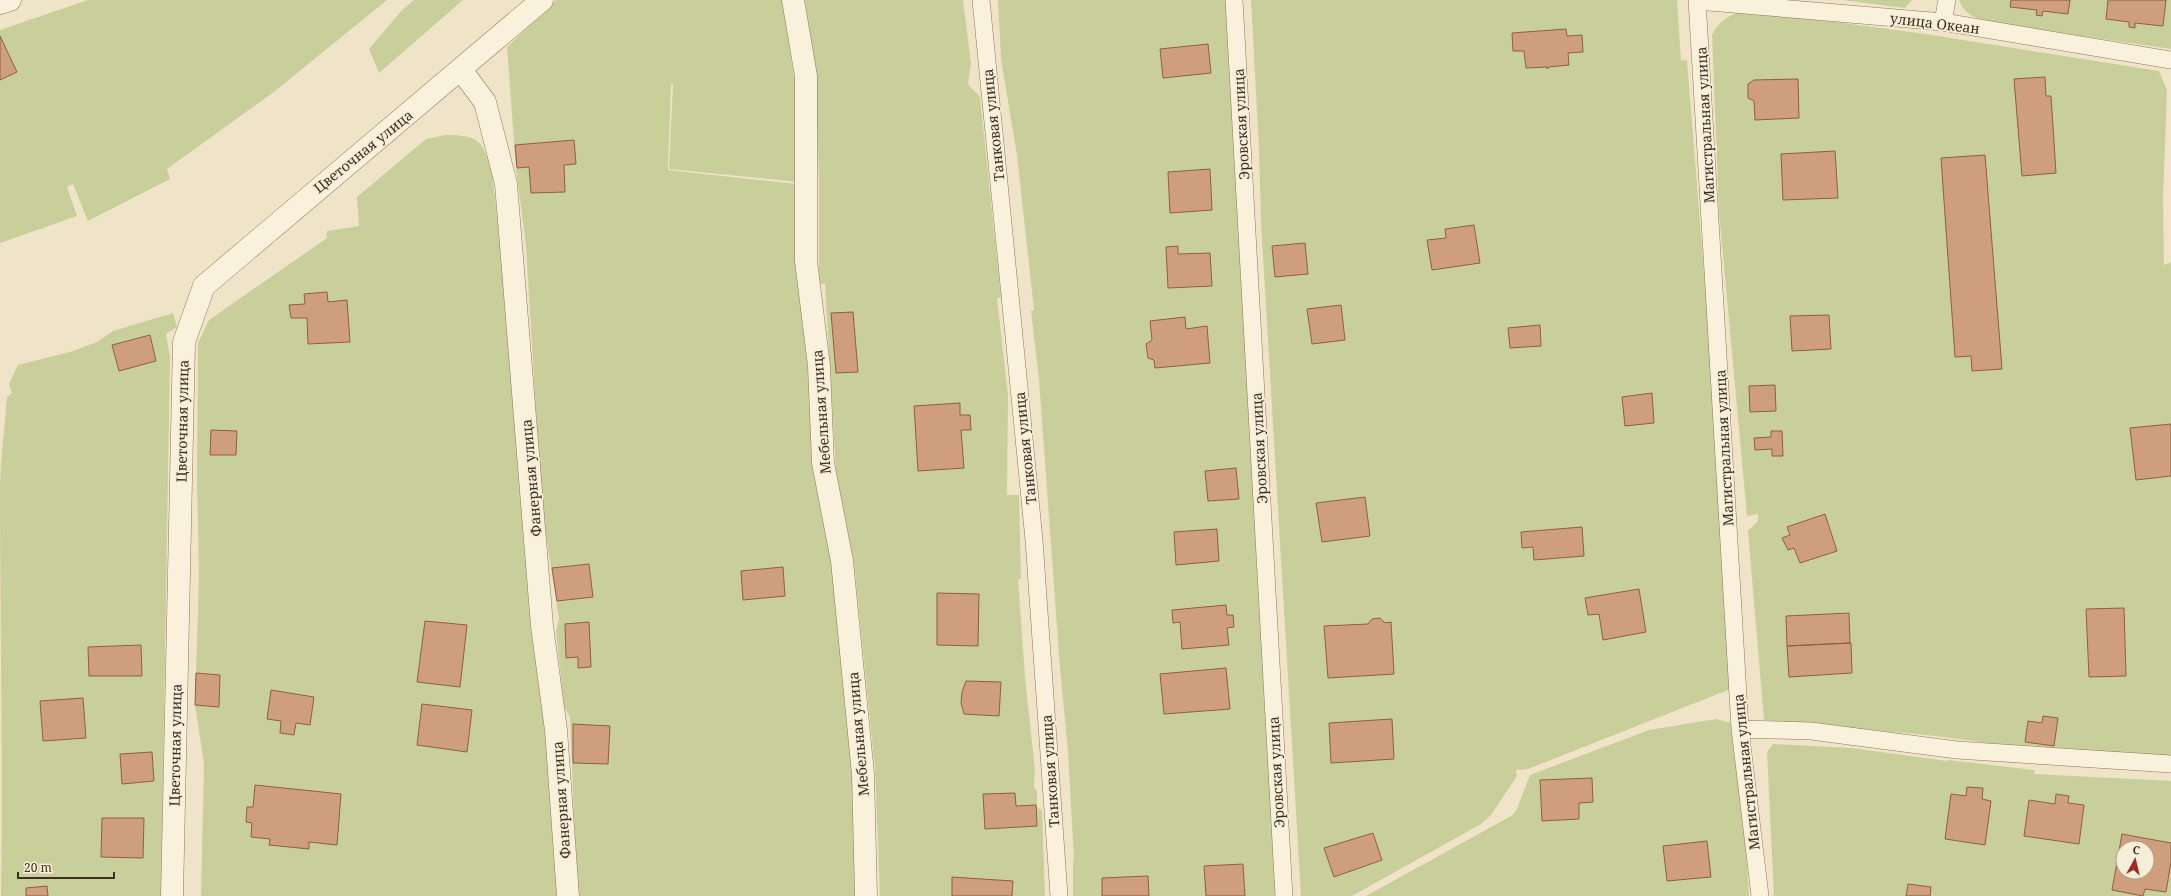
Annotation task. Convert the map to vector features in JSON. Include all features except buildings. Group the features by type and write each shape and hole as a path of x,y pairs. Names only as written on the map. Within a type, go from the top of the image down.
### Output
{"street":[{"path":"0,3 10,0"},
{"name":"Цветочная улица","path":"172,896 184,342 201,293 204,286 291,211 461,70 542,0"},
{"name":"Мебельная улица","path":"793,0 806,76 806,261 819,366 823,463 842,561 863,774 866,896"},
{"name":"Фанерная улица","path":"461,70 486,102 506,184 542,626 556,730 568,896"}],"lane":[{"name":"Танковая улица","path":"981,0 1034,540 1060,896"},
{"name":"Эровская улица","path":"1234,0 1284,896"},
{"name":"улица Океан","path":"1697,0 1943,22 2171,60"},
{"name":"Магистральная улица","path":"1697,0 1740,729 1760,896"},
{"path":"1943,22 1947,0"},
{"path":"1740,729 1811,731 1957,750 2171,764"}],"green space":[{"path":"88,0 387,0 275,91 167,169 170,179 88,221 73,184 67,187 77,216 0,243 0,30"},
{"path":"414,0 463,0 379,73 369,49 403,9"},
{"path":"556,0 782,0 794,77 796,77 798,182 669,169 673,84 671,85 668,170 796,184 797,278 831,555 850,729 857,896 577,896 570,717 564,707 556,631 559,619 545,529 537,429 526,246 516,168 507,47"},
{"path":"805,0 963,0 971,64 968,84 980,97 1001,298 997,298 1008,395 1007,495 1019,495 1021,579 1018,579 1025,677 1035,770 1034,787 1037,791 1037,807 1042,811 1045,896 880,896 875,769 854,562 836,472 825,284 819,283 819,179 815,77"},
{"path":"998,0 1230,0 1277,896 1073,896 1074,860 1068,752 1060,668 1039,380 1031,311 1034,310 1017,155 1001,59"},
{"path":"1251,0 1677,0 1681,61 1687,60 1712,373 1733,688 1528,769 1516,770 1517,776 1491,815 1481,824 1352,896 1301,896 1261,223 1259,148"},
{"path":"1842,0 1912,0 1905,8"},
{"path":"1959,0 2171,0 2171,49 1992,23 1972,16 1965,10"},
{"path":"1741,12 1814,19 1925,34 2159,71 2167,90 2163,198 2164,265 2171,262 2171,759 2070,754 1936,736 1764,720 1748,531 1758,521 1758,514 1747,516 1719,212 1712,35 1724,20 1731,15"},
{"path":"445,135 466,136 473,138 478,142 482,146 492,173 511,332 543,711 554,807 560,896 201,896 204,764 195,705 199,576 197,481 198,343 209,320 327,238 327,231 359,226 357,197 426,139"},
{"path":"173,313 177,327 166,334 170,357 161,896 1,896 2,793 0,484 7,397 12,393 9,384 18,365 70,352 97,342 113,331"},
{"path":"1716,719 1738,725 1749,896 1366,896 1511,816 1516,811 1530,775 1649,730"},
{"path":"1773,744 1851,748 1947,761 2035,770 2034,774 2171,781 2171,896 1774,896 1767,752"}]}
